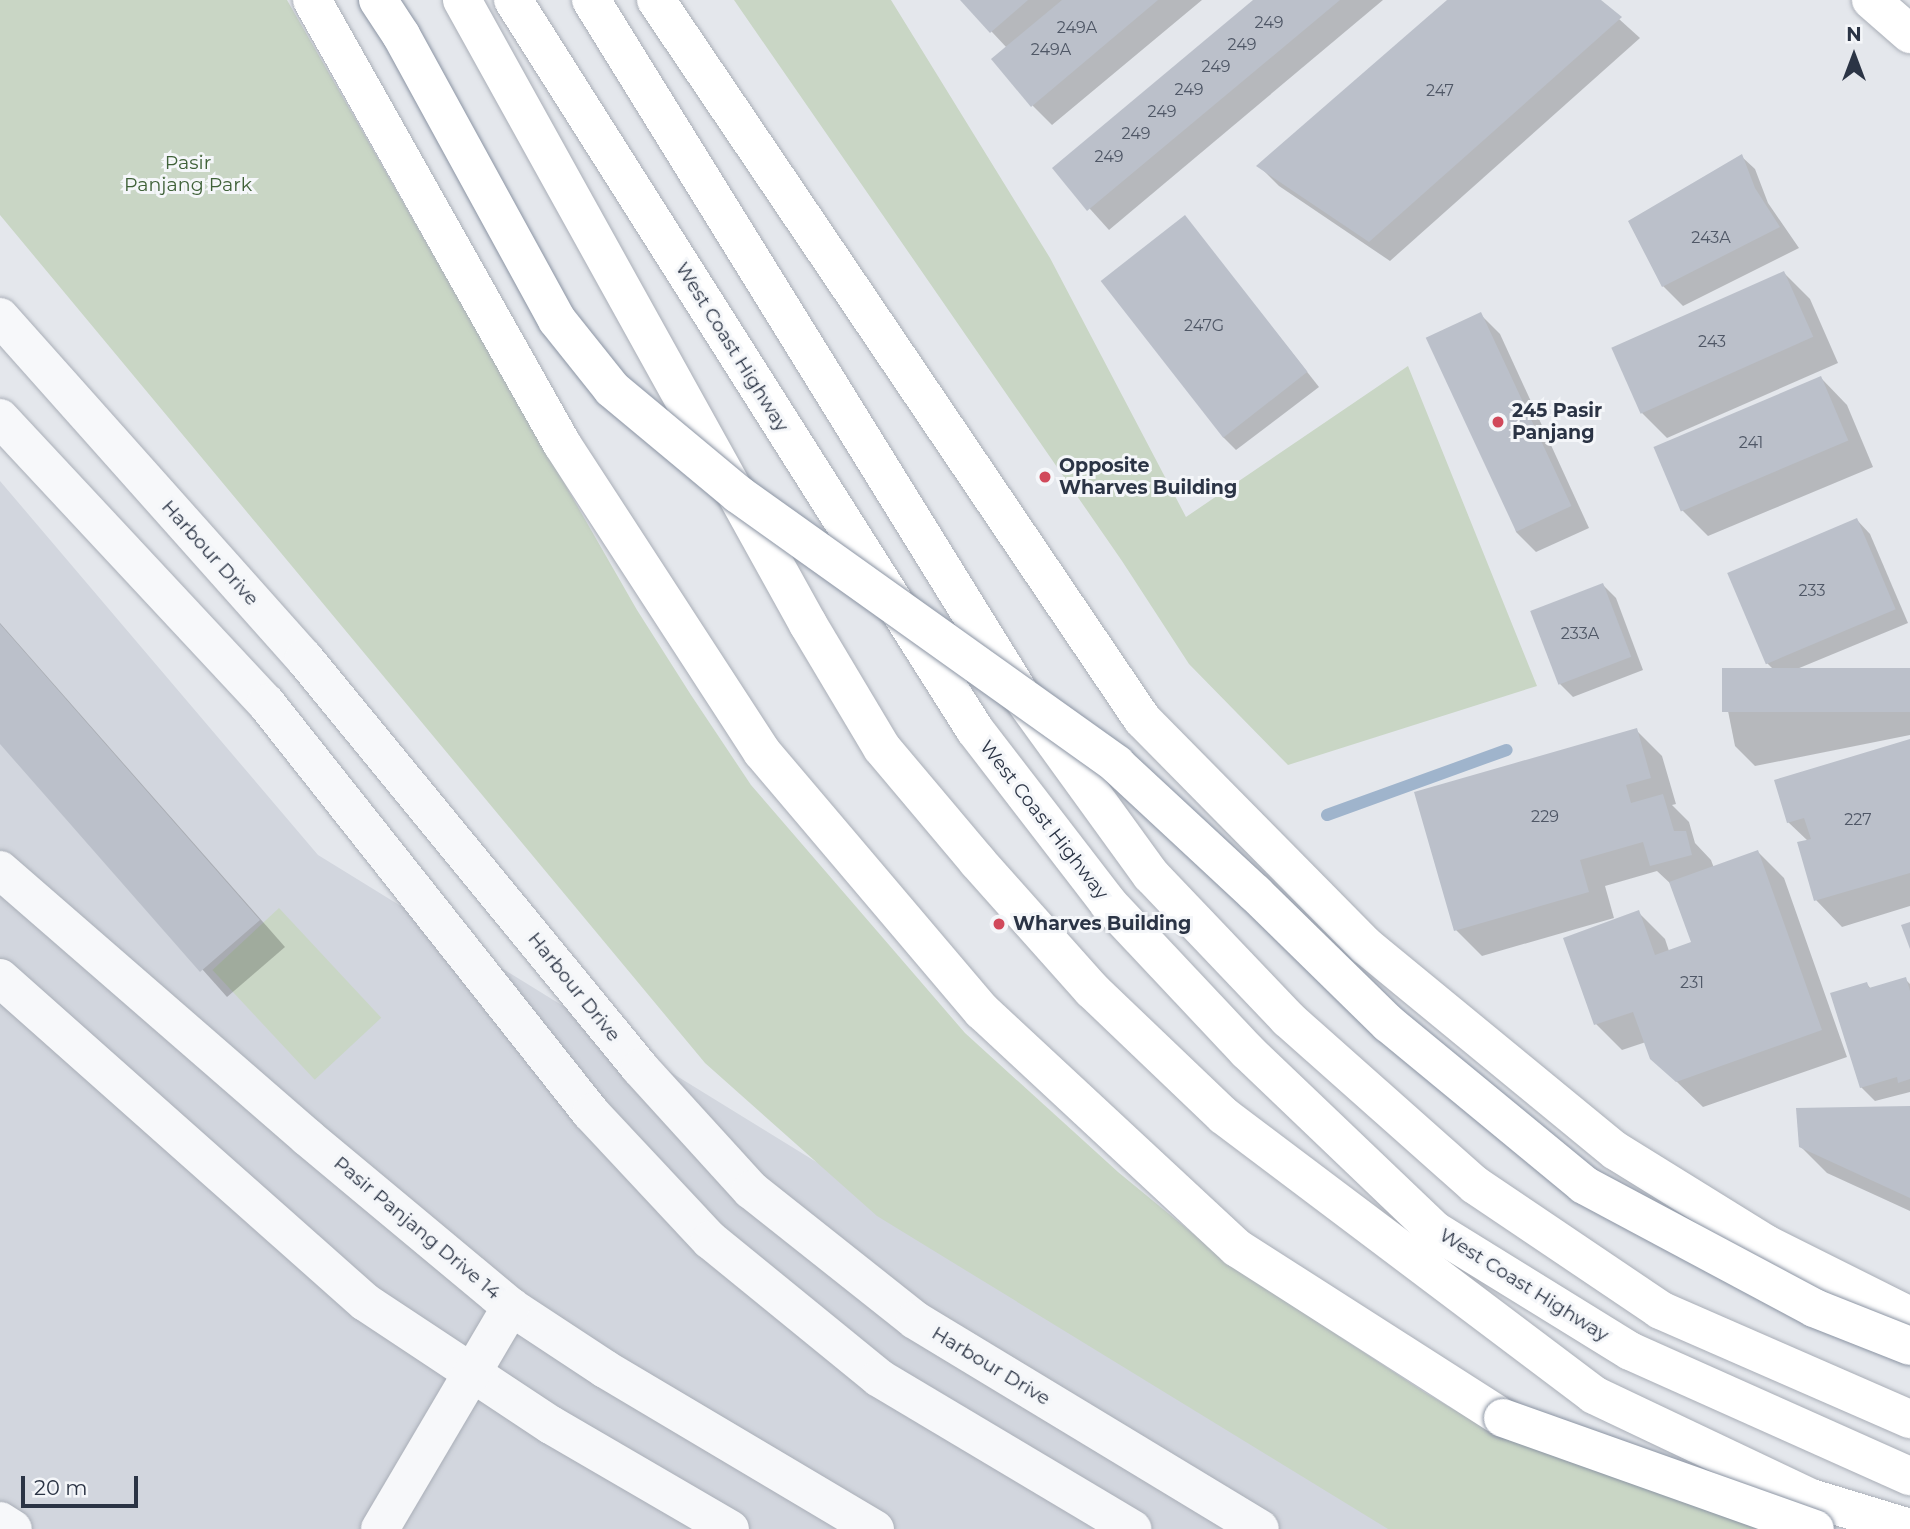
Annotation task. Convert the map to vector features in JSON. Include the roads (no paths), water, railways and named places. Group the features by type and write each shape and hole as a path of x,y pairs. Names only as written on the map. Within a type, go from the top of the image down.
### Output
{"main road":[{"path":"312,0 562,444 762,752 982,1011 1237,1248 1503,1418 1815,1529"},
{"path":"378,0 401,35 557,320 612,389 738,494 1116,764 1255,893 1389,1024 1584,1185 1814,1308 1910,1346"},
{"path":"462,0 808,624 882,748 1092,990 1224,1116 1594,1395 1811,1498 1910,1528"},
{"name":"West Coast Highway","path":"513,0 975,730 1108,903 1247,1051 1434,1230 1630,1351 1910,1476"},
{"path":"591,0 1022,697 1151,876 1288,1019 1475,1185 1660,1310 1910,1419"},
{"path":"656,0 1142,719 1366,946 1616,1151 1766,1244 1910,1317"},
{"path":"1871,0 1910,34"}],"street":[{"name":"Harbour Drive","path":"0,317 304,658 640,1068 751,1190 915,1320 1260,1529"},
{"path":"0,418 266,703 591,1113 710,1240 879,1378 1132,1529"},
{"name":"Pasir Panjang Drive 14","path":"0,870 307,1137 511,1307 605,1369 875,1529"},
{"path":"0,978 365,1302 551,1425 730,1529"},
{"path":"380,1529 511,1307"},
{"path":"0,1521 13,1529"}],"waterway":[{"path":"1327,815 1507,750"}],"place":[{"name":"245 Pasir Panjang","path":"1498,422"},
{"name":"Opposite Wharves Building","path":"1045,477"},
{"name":"Wharves Building","path":"999,924"}],"park label":[{"name":"Pasir Panjang Park","path":"188,174"}]}
